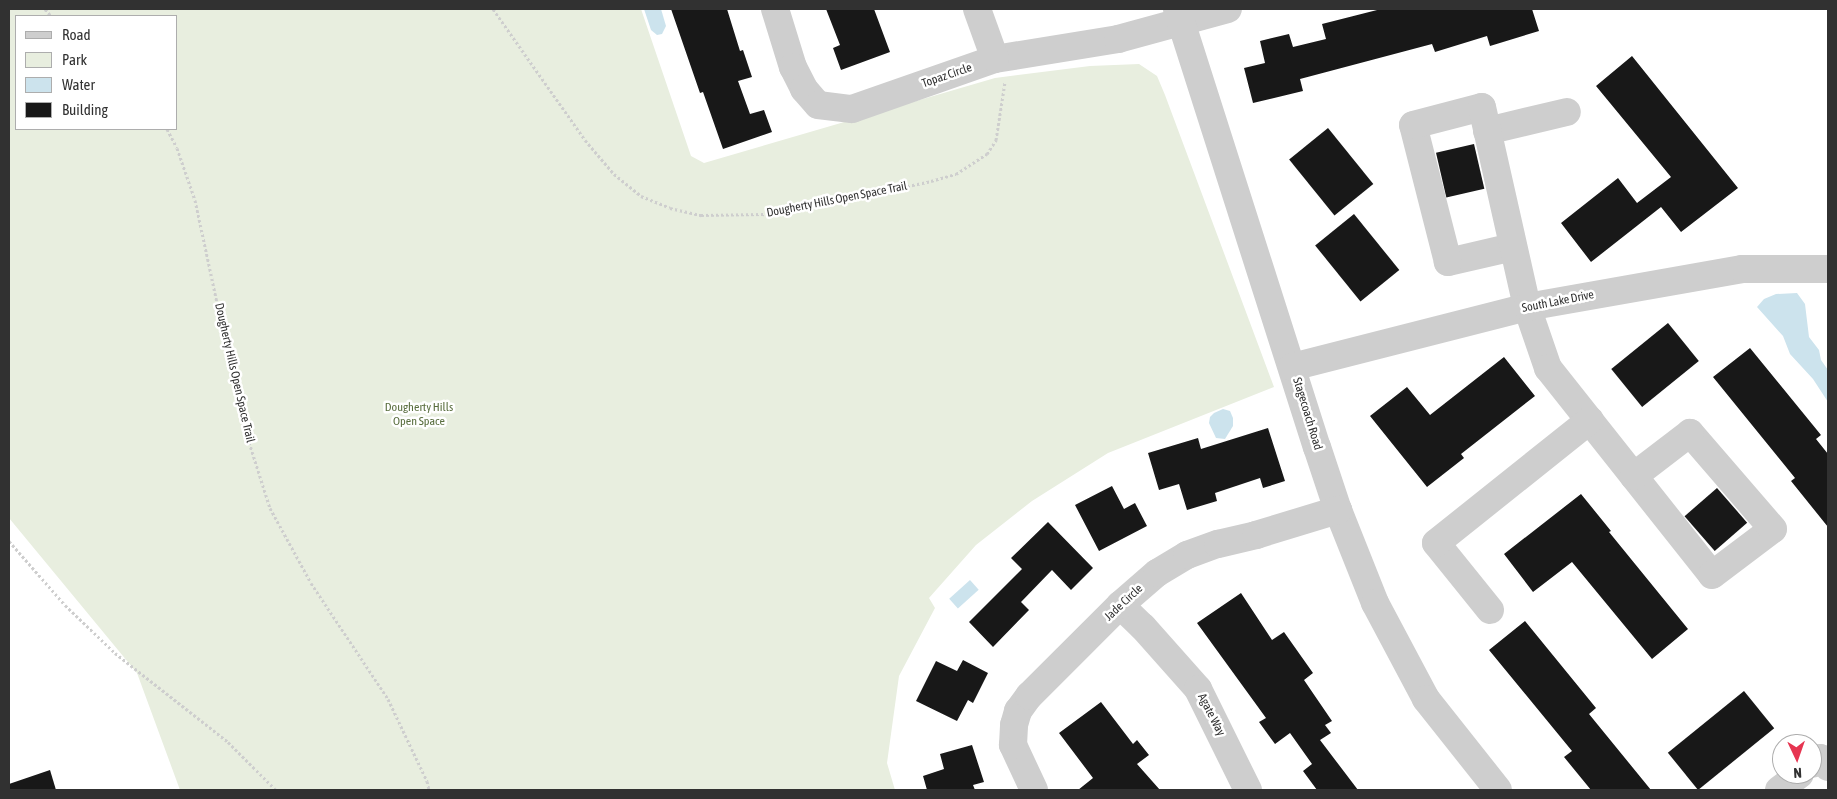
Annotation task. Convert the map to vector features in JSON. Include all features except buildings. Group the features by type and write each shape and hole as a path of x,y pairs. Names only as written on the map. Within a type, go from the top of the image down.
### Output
{"street":[{"name":"Topaz Circle","path":"776,9 793,67 804,89 818,104 852,109 995,59 1118,38 1179,15 1228,9"},
{"path":"976,9 995,59"},
{"name":"Stagecoach Road","path":"1179,15 1338,510 1375,603 1426,699 1498,790"},
{"path":"1513,247 1448,262 1413,125 1482,108 1527,308 1548,368 1712,575 1772,529 1690,433 1634,476"},
{"path":"1487,131 1567,112"},
{"name":"South Lake Drive","path":"1292,367 1527,308 1742,269 1828,269"},
{"path":"1490,610 1436,543 1590,420"},
{"name":"Jade Circle","path":"1034,790 1013,745 1014,725 1018,711 1029,696 1120,606 1157,573 1187,555 1218,544 1256,536 1338,510"},
{"name":"Agate Way","path":"1120,606 1143,627 1198,689 1248,790"}],"path":[{"name":"Dougherty Hills Open Space Trail","path":"493,9 585,140 614,174 642,196 670,208 701,215 775,214 931,181 956,174 973,165 987,154 996,140 1002,118 1006,84 1004,74 995,59"},
{"name":"Dougherty Hills Open Space Trail","path":"168,130 177,148 195,200 244,423 270,508 311,583 388,699 427,780 429,790"},
{"path":"9,541 65,604 115,653 228,742 276,790"}],"green space":[{"name":"Dougherty Hills Open Space","path":"9,9 641,9 691,156 704,163 995,78 1090,66 1139,64 1157,76 1274,387 1108,453 1032,501 976,545 929,598 935,608 899,676 887,763 895,790 180,790 137,673 9,518"}],"water":[{"path":"644,9 661,9 666,26 662,34 657,35 651,30"},
{"path":"1797,293 1805,304 1809,337 1819,350 1821,360 1828,370 1828,402 1813,379 1790,354 1783,336 1757,307 1764,299 1776,294"},
{"path":"1223,409 1230,411 1233,418 1233,426 1225,439 1216,438 1209,423 1210,417 1214,413"},
{"path":"970,580 979,590 958,608 949,599"}]}
